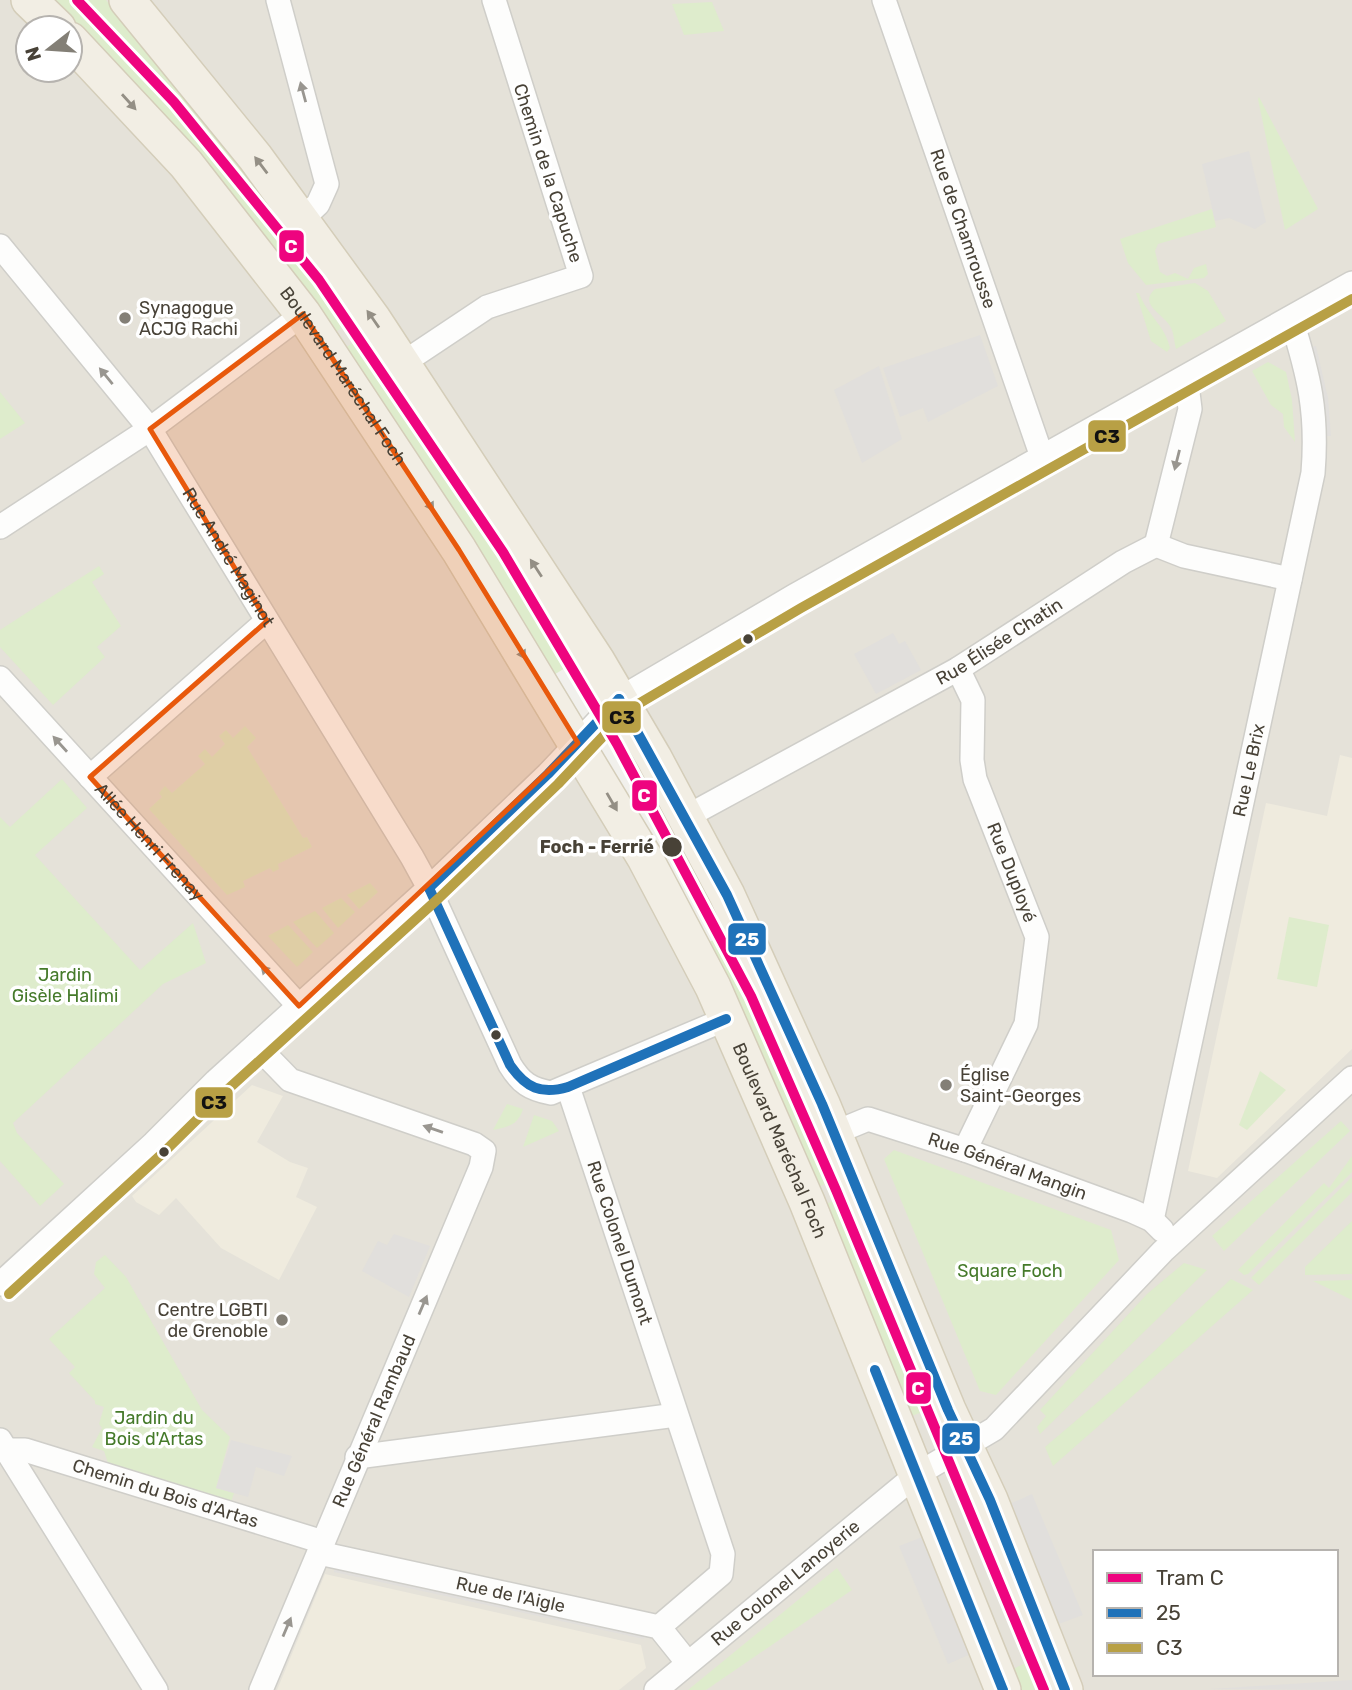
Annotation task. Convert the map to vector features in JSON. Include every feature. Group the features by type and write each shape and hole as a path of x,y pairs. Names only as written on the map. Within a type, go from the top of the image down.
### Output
{"main road":[{"path":"29,0 44,14"},
{"path":"128,0 302,219 403,363 619,699 686,817 738,919 834,1133 1065,1690"},
{"name":"Boulevard Maréchal Foch","path":"84,55 186,164 303,314 459,550 578,743 665,892 726,1019 812,1214 997,1677"}],"street":[{"path":"278,0 327,184 318,204 302,219"},
{"name":"Chemin de la Capuche","path":"403,363 487,307 581,276 494,0"},
{"name":"Rue de Chamrousse","path":"884,0 1042,457"},
{"name":"Rue André Maginot","path":"0,246 150,429 429,888"},
{"path":"0,1284 429,888 578,743 619,699 794,596 1352,283"},
{"path":"0,527 150,429 303,314"},
{"name":"Rue Le Brix","path":"1152,1220 1314,473 1316,444 1311,387 1291,318"},
{"path":"1186,377 1190,409 1156,545 1184,556 1290,579"},
{"name":"Rue Élisée Chatin","path":"686,817 958,668 1123,562 1156,545"},
{"path":"90,777 267,621"},
{"name":"Rue Duployé","path":"958,668 973,700 972,760 975,779 1037,937 1026,1024 965,1150"},
{"name":"Allée Henri Frenay","path":"0,678 299,1006"},
{"path":"429,888 510,1065 521,1082 535,1090 551,1093 568,1087 726,1019"},
{"name":"Rue Général Rambaud","path":"256,1045 290,1080 480,1145 484,1151 481,1167 261,1690"},
{"path":"922,1489 971,1458 1109,1307 1175,1241 1352,1078"},
{"name":"Rue Colonel Dumont","path":"568,1087 723,1554 721,1574 659,1627"},
{"name":"Rue Général Mangin","path":"834,1133 868,1119 965,1150 1120,1207 1152,1220 1175,1241"},
{"path":"357,1457 676,1415"},
{"path":"3,1445 156,1690"},
{"name":"Chemin du Bois d'Artas","path":"3,1445 321,1547"},
{"name":"Rue Colonel Lanoyerie","path":"656,1690 687,1662 922,1489"},
{"name":"Rue de l'Aigle","path":"321,1547 659,1627"},
{"path":"659,1627 687,1662"}],"highlighted area":[{"path":"303,314 459,550 578,743 299,1006 90,777 267,621 150,429"}],"shaded area":[{"path":"0,0 1352,0 1352,1690 0,1690","holes":["401,409 563,660 698,903 804,1131"]},
{"path":"1249,151 1266,222 1255,229 1229,218 1215,221 1202,164"},
{"path":"980,335 998,386 928,422 923,408 900,417 883,368"},
{"path":"1316,346 1328,398 1331,436 1324,436 1309,347"},
{"path":"879,366 902,439 862,463 834,390"},
{"path":"893,633 899,644 905,641 921,670 876,694 854,654"},
{"path":"1340,755 1352,758 1352,1049 1217,1178 1188,1171 1266,803 1327,816"},
{"path":"252,1085 283,1096 257,1142 290,1162 308,1168 296,1197 317,1207 279,1280 221,1248 176,1198 159,1215 136,1202 132,1196"},
{"path":"394,1234 430,1246 409,1297 362,1271 378,1241 387,1245"},
{"path":"231,1440 292,1456 284,1476 256,1467 248,1497 216,1488"},
{"path":"1032,1494 1083,1615 1040,1631 994,1511"},
{"path":"938,1531 984,1648 948,1664 899,1546"},
{"path":"336,1564 646,1632 644,1639 334,1572"},
{"path":"325,1574 641,1645 646,1668 619,1690 277,1690"},
{"path":"1352,1680 1352,1690 1211,1689"}],"green space":[{"path":"42,0 106,0 303,242 357,317 330,336 84,49 84,14 54,14"},
{"path":"712,2 724,31 684,35 672,4"},
{"path":"1259,97 1318,209 1285,230 1258,99"},
{"path":"1212,209 1216,227 1158,244 1155,251 1160,272 1167,276 1175,273 1188,279 1194,268 1206,264 1208,274 1204,278 1146,285 1128,263 1120,239"},
{"path":"1195,283 1208,291 1226,321 1176,349 1171,328 1150,304 1150,294 1155,289"},
{"path":"1136,293 1139,293 1168,340 1170,348 1167,352 1151,341"},
{"path":"368,332 580,659 552,676 341,351"},
{"path":"1268,362 1286,372 1292,400 1295,442 1284,427 1283,414 1271,405 1252,371"},
{"path":"0,392 25,423 0,439"},
{"path":"99,566 104,574 92,582 121,626 97,647 105,657 53,705 0,647 0,630"},
{"path":"245,726 256,738 247,747 303,838 307,837 312,847 278,864 279,869 273,872 270,868 243,881 245,887 227,895 149,809 162,797 159,793 165,786 172,793 205,764 198,756 205,749 212,757 225,744 219,736 226,730 233,738"},
{"name":"Jardin Gisèle Halimi","path":"62,779 87,808 35,855 140,970 193,923 206,963 163,984 13,1123 17,1133 64,1184 40,1206 0,1161 0,817 10,827"},
{"path":"370,883 378,892 359,909 347,895"},
{"path":"341,898 355,912 338,928 322,908"},
{"path":"315,911 334,933 317,948 293,922"},
{"path":"1289,917 1329,925 1317,987 1277,979"},
{"path":"288,925 313,952 297,967 268,936"},
{"path":"732,931 841,1178 810,1190 701,946"},
{"path":"1260,1071 1286,1090 1247,1130 1239,1125"},
{"path":"507,1104 523,1109 521,1114 512,1124 493,1130"},
{"path":"534,1115 552,1121 559,1131 523,1147"},
{"path":"1341,1121 1350,1131 1224,1251 1212,1236"},
{"name":"Square Foch","path":"894,1150 1111,1230 1119,1260 996,1395 980,1391 884,1159"},
{"path":"1352,1156 1352,1172 1342,1182 1248,1274 1244,1275 1238,1270 1324,1183 1329,1188"},
{"path":"1352,1177 1352,1192 1259,1285 1251,1278"},
{"path":"849,1195 935,1407 904,1419 818,1207"},
{"path":"1352,1221 1352,1274 1305,1275 1305,1267"},
{"name":"Jardin du Bois d'Artas","path":"105,1255 126,1277 202,1410 230,1437 216,1488 234,1493 230,1505 110,1469 104,1451 92,1447 102,1428 99,1424 104,1407 95,1404 69,1373 75,1367 49,1339 105,1288 94,1274 96,1262"},
{"path":"1184,1263 1207,1270 1040,1434 1037,1427 1046,1416 1040,1410 1147,1294"},
{"path":"1231,1279 1253,1290 1053,1466 1045,1447 1119,1384"},
{"path":"1352,1280 1352,1300 1313,1281"},
{"path":"837,1568 852,1590 706,1690 688,1690"},
{"path":"1040,1657 1054,1690 1018,1690 1006,1672"}],"tram line":[{"name":"C","path":"77,0 174,102 319,280 503,552 617,744 751,996 836,1190 1044,1690"}],"transit line":[{"name":"C3","path":"9,1294 163,1153 226,1091 439,898 558,784 628,710 801,608 1352,299"},
{"name":"25","path":"619,699 727,895 822,1104 948,1410 990,1500 1065,1690"},
{"name":"25","path":"429,888 548,774 619,699"},
{"name":"25","path":"429,888 510,1065 522,1079 535,1088 550,1090 568,1087 726,1019"},
{"name":"25","path":"875,1370 1003,1690"}],"place":[{"name":"Synagogue ACJG Rachi","path":"125,318"},
{"name":"Foch - Ferrié","path":"672,847"},
{"name":"Église Saint-Georges","path":"946,1085"},
{"name":"Centre LGBTI de Grenoble","path":"282,1320"}]}
